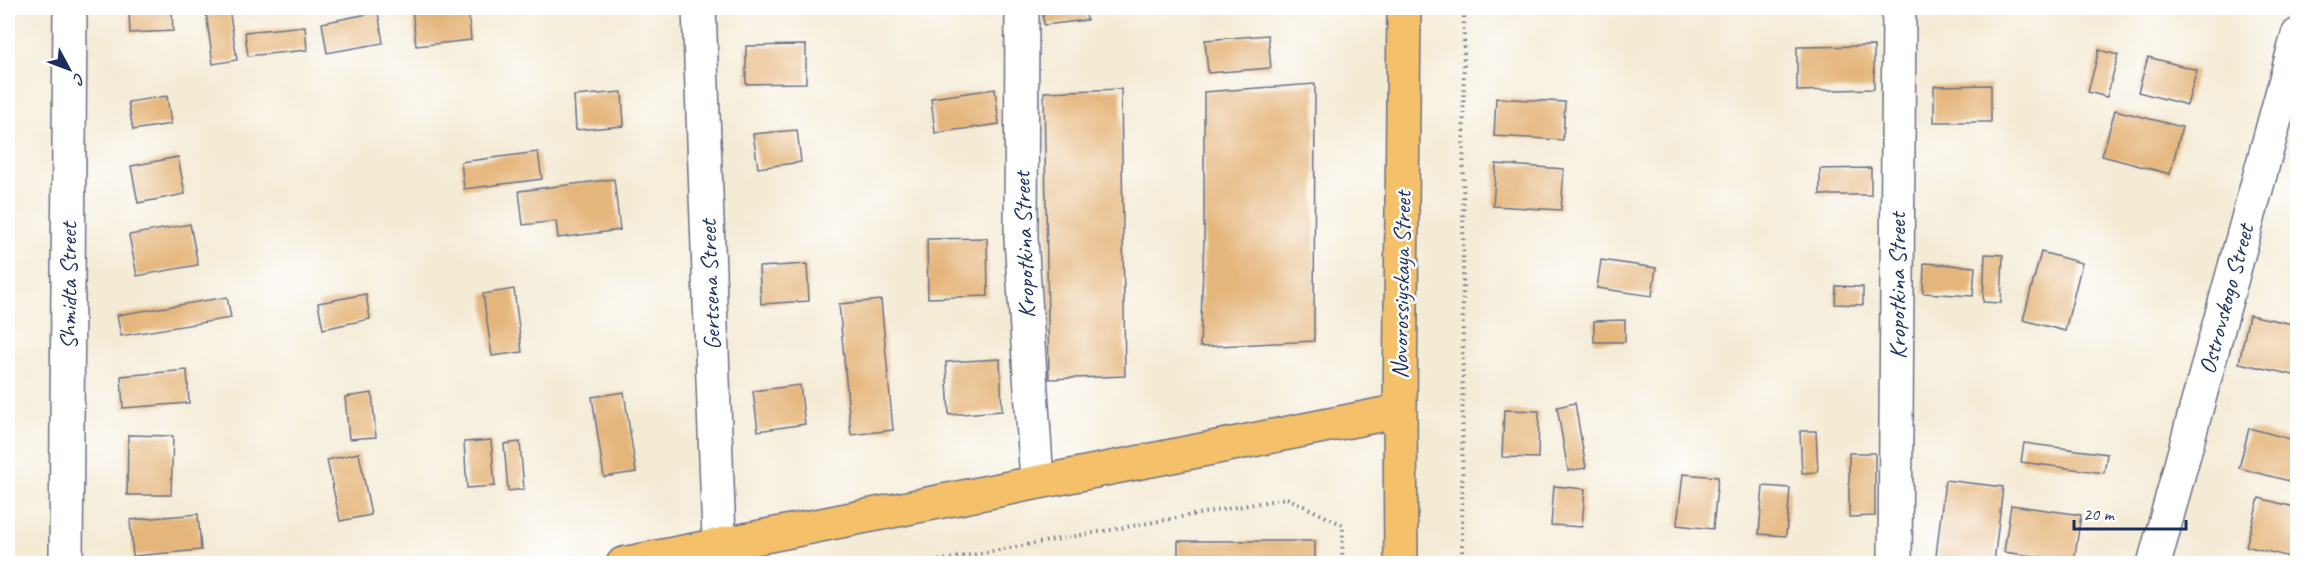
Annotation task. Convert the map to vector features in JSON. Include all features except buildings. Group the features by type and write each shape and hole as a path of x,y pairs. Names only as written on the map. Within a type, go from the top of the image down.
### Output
{"main road":[{"name":"Novorossiyskaya Street","path":"1401,564 1400,411 1404,8"},
{"path":"623,564 720,553 1037,481 1400,411"}],"street":[{"name":"Shmidta Street","path":"66,564 70,8"},
{"name":"Gertsena Street","path":"699,8 720,553"},
{"name":"Kropotkina Street","path":"1022,8 1021,238 1037,481"},
{"name":"Kropotkina Street","path":"1895,564 1899,8"},
{"name":"Ostrovskogo Street","path":"2154,564 2298,35"}],"path":[{"path":"1462,564 1464,8"},
{"path":"921,564 1287,498 1343,525 1342,564"}]}
